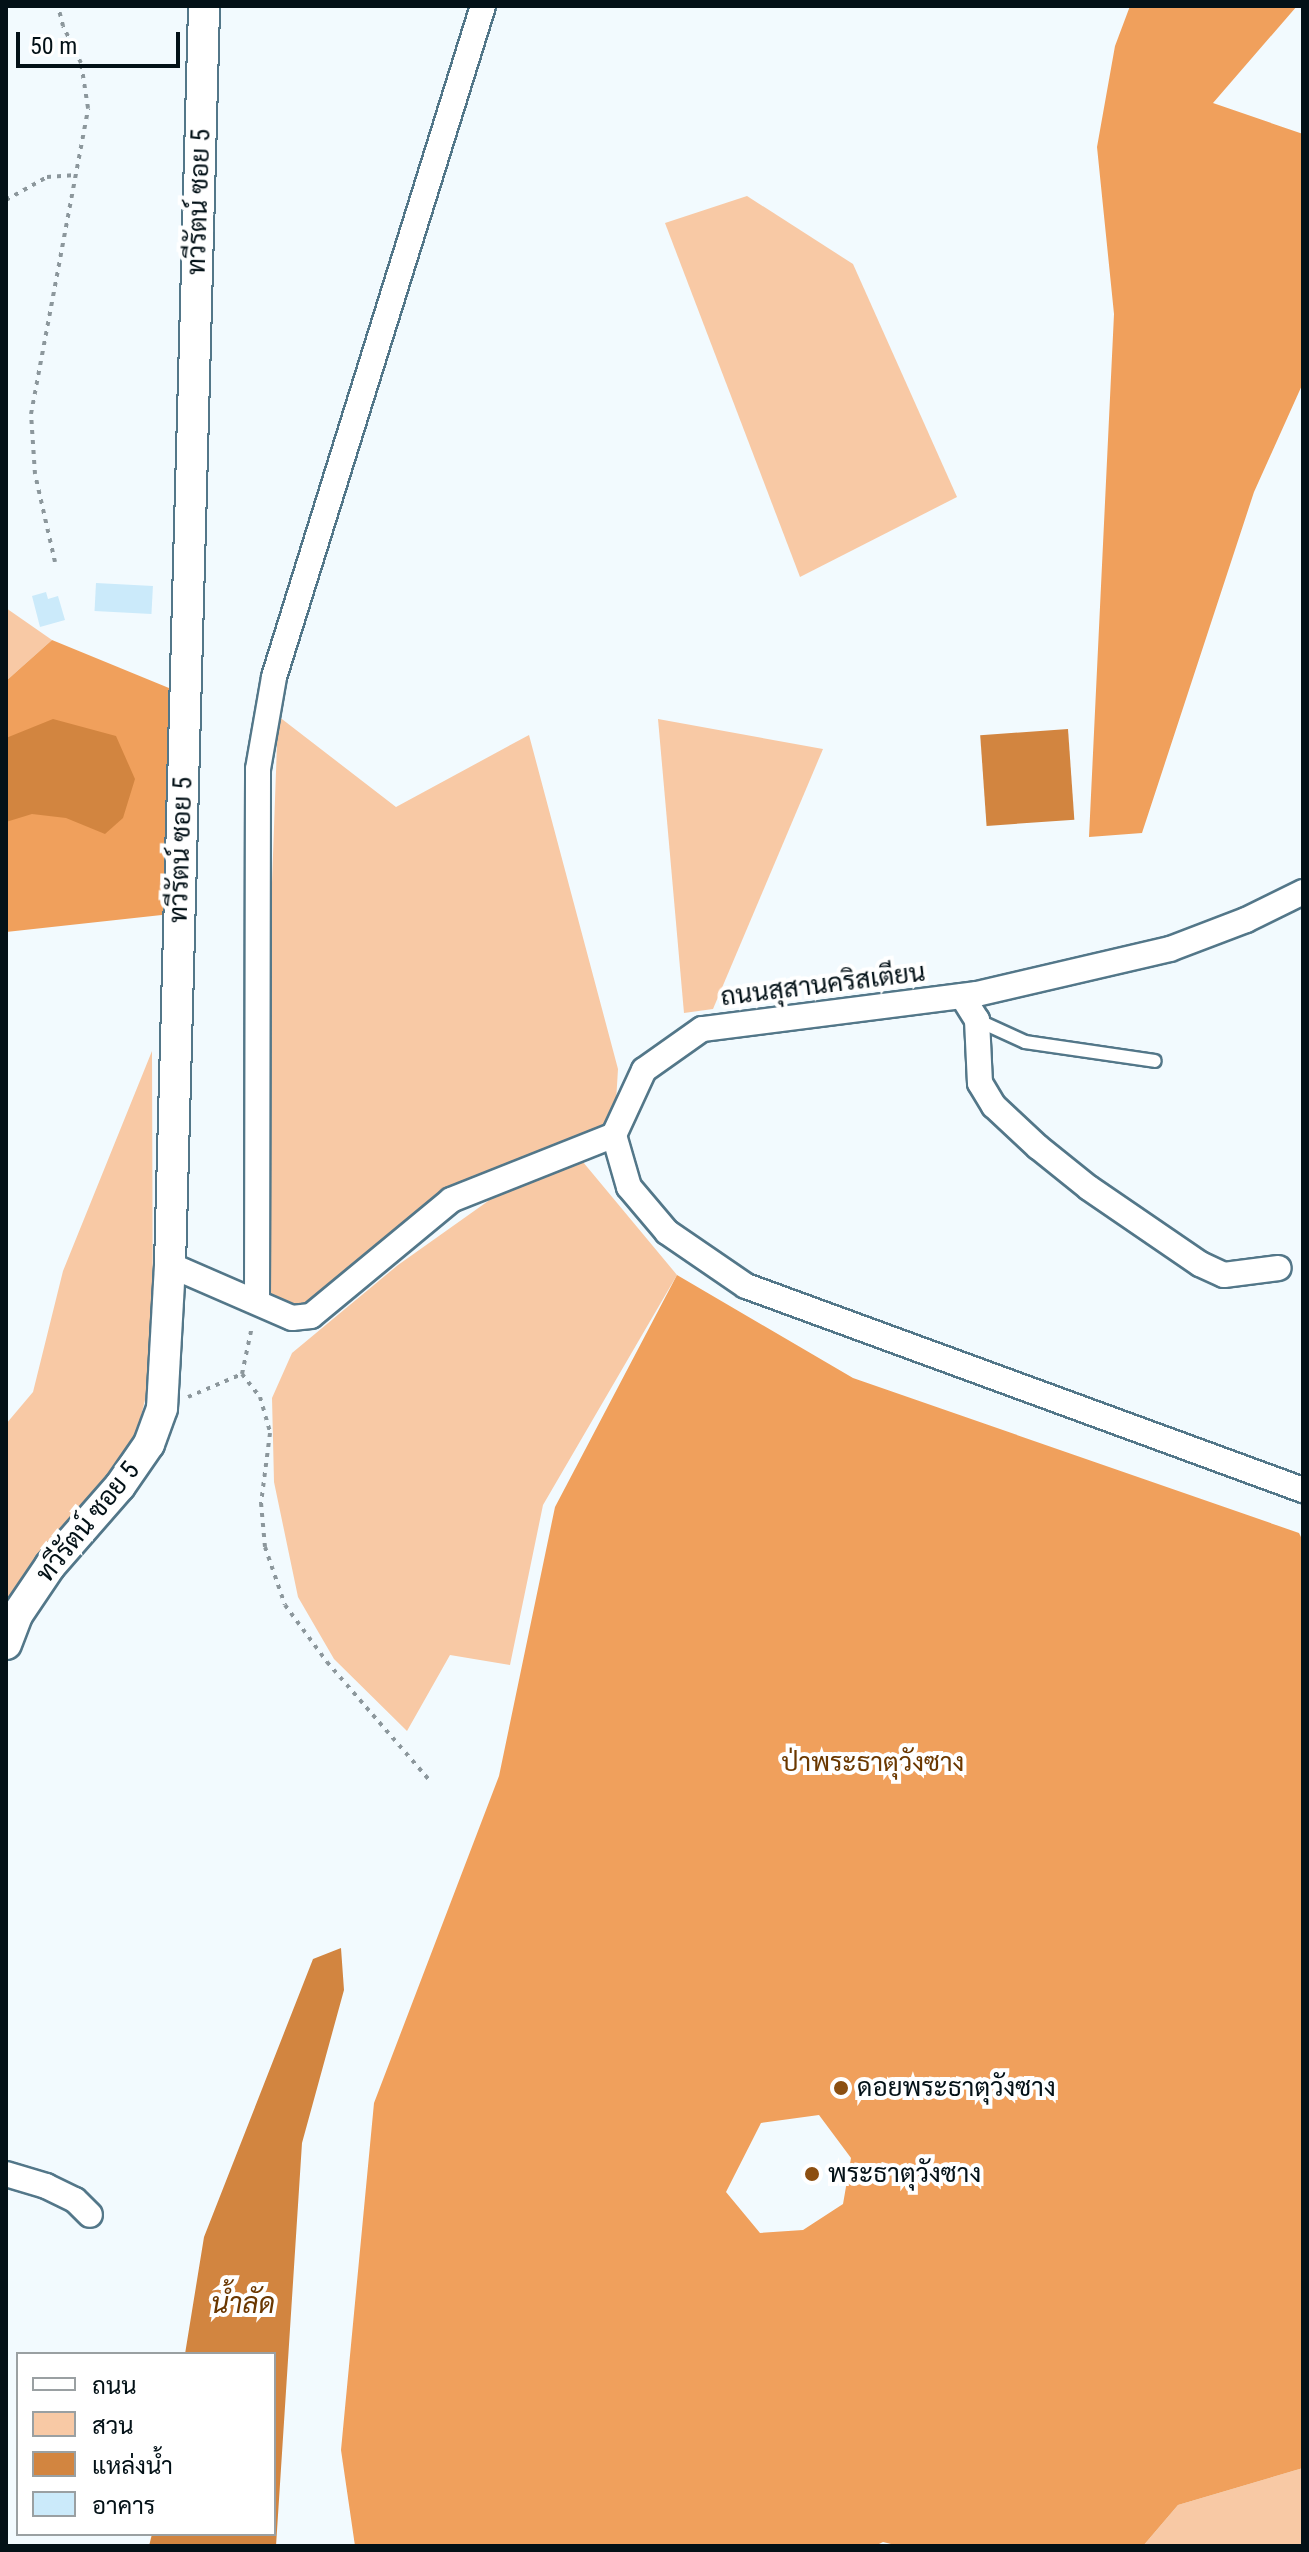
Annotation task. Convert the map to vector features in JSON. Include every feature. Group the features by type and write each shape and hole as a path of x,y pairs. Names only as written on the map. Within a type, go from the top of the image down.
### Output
{"street":[{"name":"ทวีรัตน์ ซอย 5","path":"6,1644 17,1615 50,1566 120,1486 149,1444 162,1408 170,1265 204,6"},
{"path":"257,1300 258,769 274,677 483,6"},
{"name":"ถนนสุสานคริสเตียน","path":"614,1135 644,1070 702,1029 962,996 1170,949 1246,920 1303,892"},
{"path":"962,996 977,1020 980,1083 994,1106 1048,1155 1089,1188 1200,1264 1224,1275 1279,1268"},
{"path":"170,1265 257,1300 292,1318 311,1316 451,1200 614,1135 629,1187 667,1232 746,1286 1303,1490"},
{"path":"6,2174 46,2186 75,2200 90,2215"}],"lane":[{"path":"977,1020 1025,1042 1155,1061"}],"path":[{"path":"55,562 35,474 31,414 88,108 81,63 63,26 58,6"},
{"path":"6,200 47,177 76,175"},
{"path":"257,1300 242,1374 260,1397 270,1433 261,1503 265,1547 285,1605 327,1662 430,1781"},
{"path":"162,1408 242,1374"}],"green space":[{"path":"1130,6 1297,6 1213,103 1303,134 1303,383 1254,492 1142,833 1089,837 1114,314 1097,147 1115,46"},
{"path":"747,196 853,264 957,497 800,577 665,223"},
{"path":"6,608 52,640 6,681"},
{"path":"52,640 186,695 180,913 6,932 6,681"},
{"path":"278,716 396,807 529,735 618,1069 614,1135 451,1200 311,1316 257,1300"},
{"path":"658,719 823,749 713,1009 684,1013"},
{"path":"152,1051 153,1368 133,1448 6,1608 6,1424 33,1392 63,1271"},
{"path":"583,1162 677,1275 543,1505 510,1665 450,1655 407,1731 334,1659 298,1597 274,1482 272,1398 292,1353 398,1265 491,1199"},
{"name":"ป่าพระธาตุวังซาง","path":"677,1275 853,1378 1299,1533 1303,1541 1303,2468 1178,2505 1143,2546 899,2546 883,2542 875,2546 355,2546 341,2450 374,2103 499,1776 555,1507","holes":["819,2115 851,2158 843,2204 803,2230 760,2233 726,2192 761,2123"]},
{"path":"1303,2468 1303,2546 1143,2546 1178,2505"}],"water":[{"path":"53,719 116,736 135,779 123,818 105,834 66,818 32,814 6,822 6,738"},
{"path":"1068,729 1074,820 987,826 980,735"},
{"name":"น้ำลัด","path":"341,1948 344,1990 302,2143 276,2546 149,2546 152,2536 276,2536 276,2352 185,2352 204,2237 313,1959"}],"building":[{"path":"96,583 153,586 151,614 95,611"},
{"path":"46,592 48,599 58,596 65,620 40,627 32,596"}],"place":[{"name":"ดอยพระธาตุวังซาง","path":"841,2088"},
{"name":"พระธาตุวังซาง","path":"812,2174"}]}
